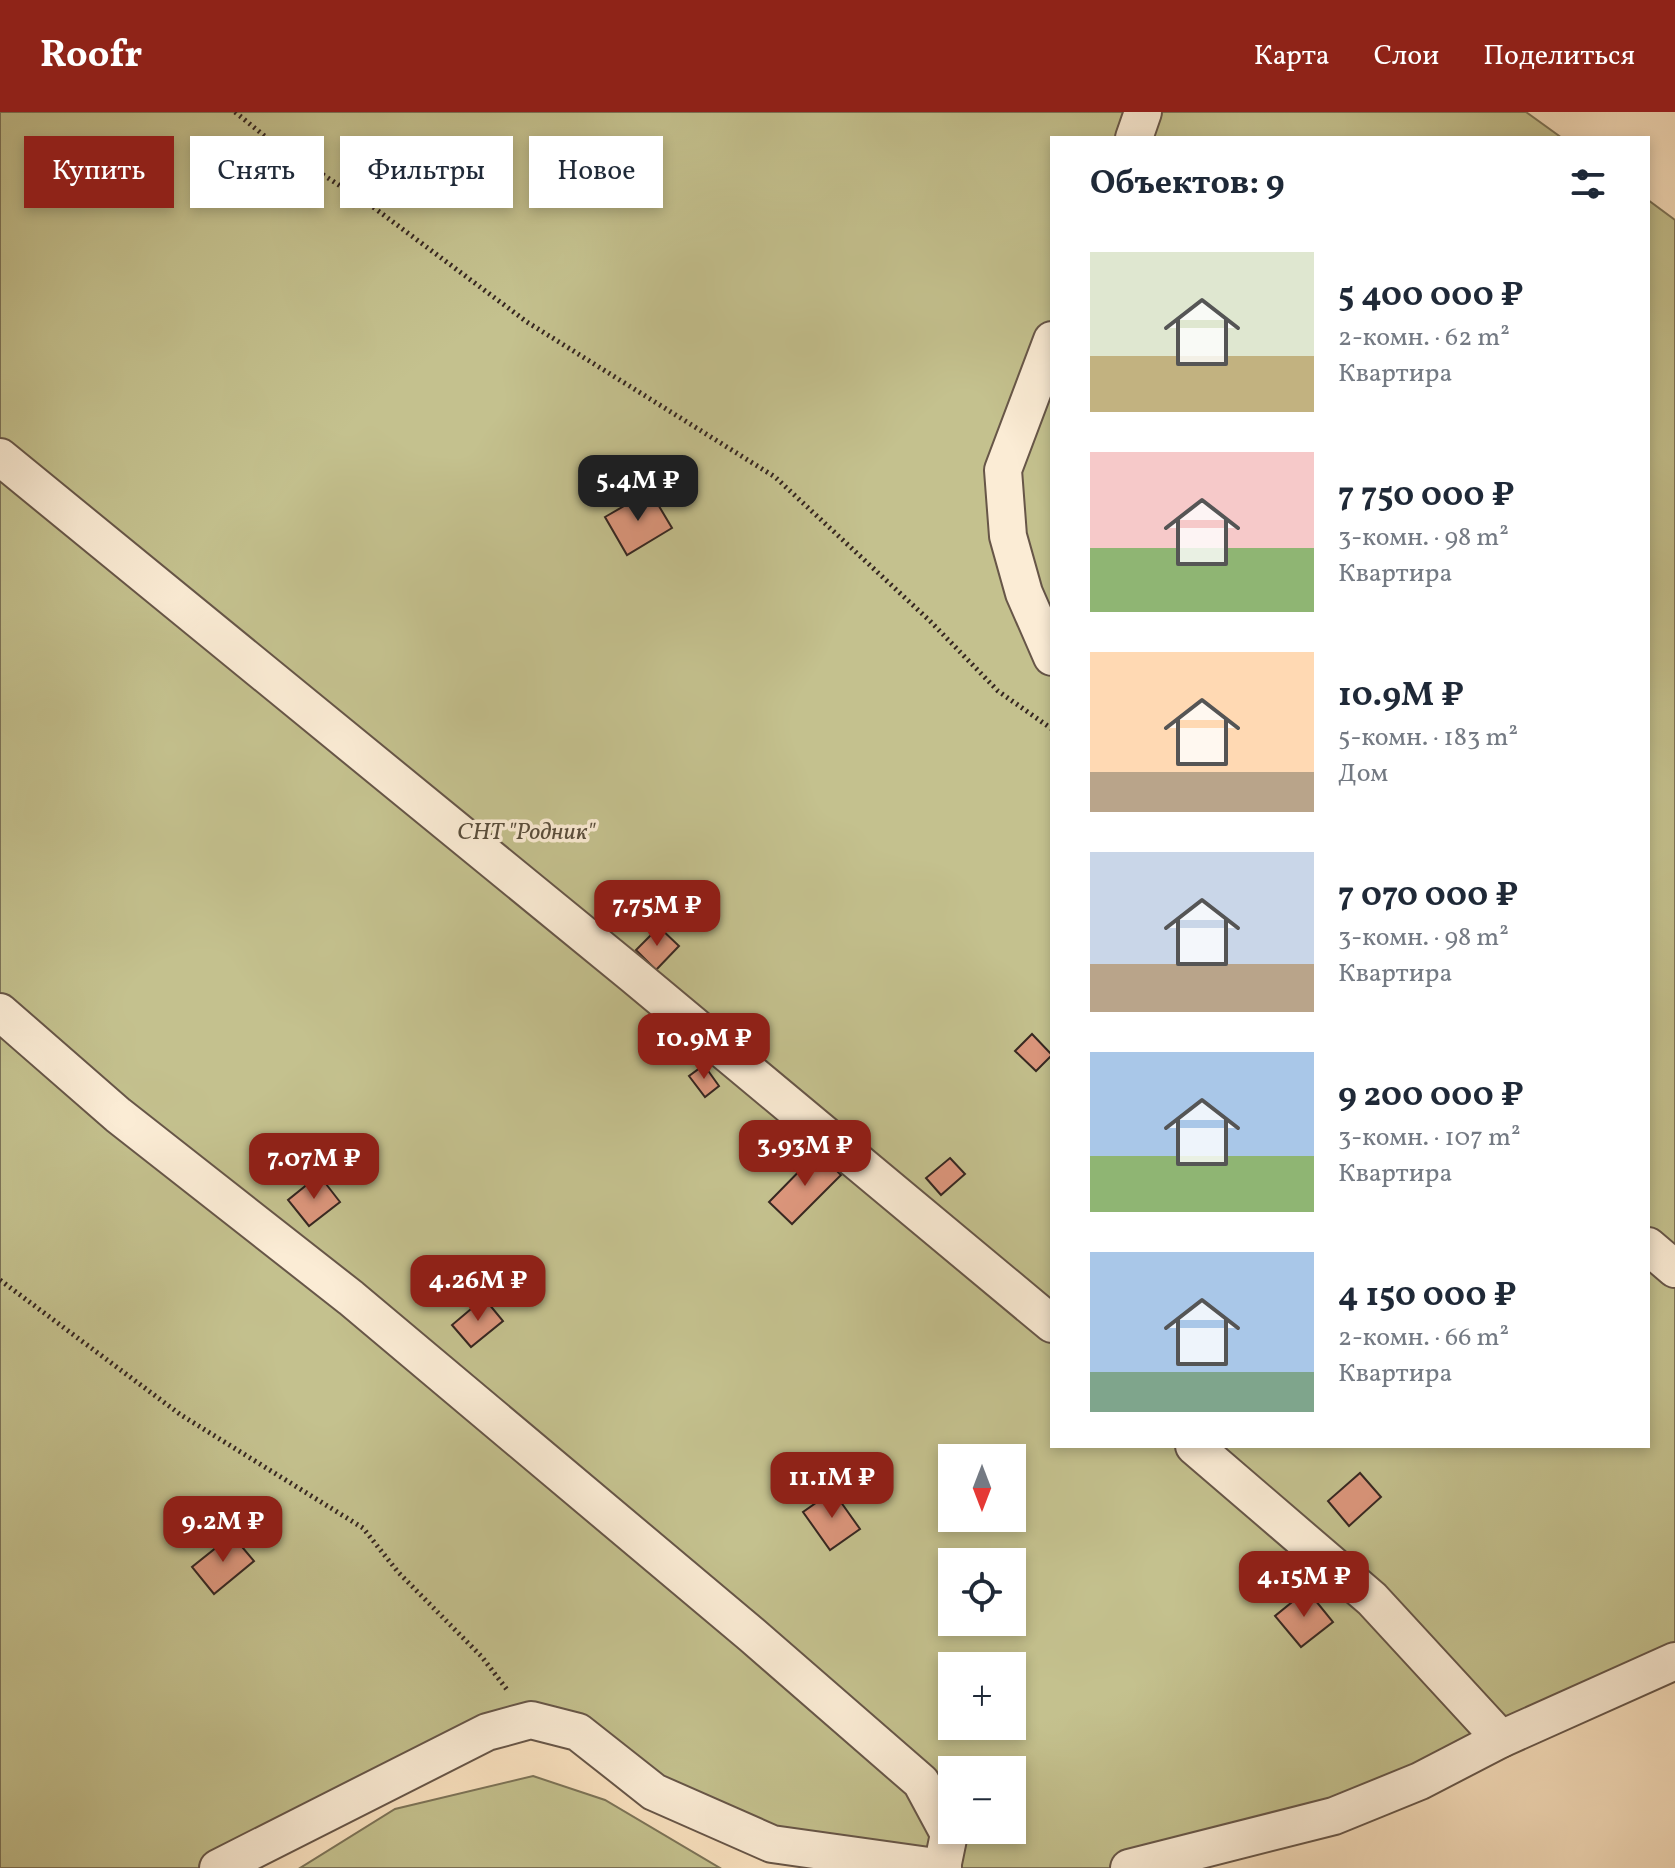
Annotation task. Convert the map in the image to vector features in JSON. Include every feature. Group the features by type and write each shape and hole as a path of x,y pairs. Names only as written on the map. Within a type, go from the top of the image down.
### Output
{"lane":[{"path":"1135,136 1143,112"},
{"path":"1050,345 1003,470 1008,536 1024,593 1050,652"},
{"path":"0,457 632,974 1050,1322"},
{"path":"0,1012 118,1115 351,1298 752,1635 921,1782 949,1834 942,1868 772,1844 654,1792 578,1732 531,1720 487,1732 218,1868"},
{"path":"1650,1248 1675,1269"},
{"path":"1196,1448 1372,1599 1501,1739"},
{"path":"1129,1868 1334,1816 1420,1781 1501,1739 1675,1661"}],"path":[{"path":"235,112 272,142 373,207 527,322 775,477 908,601 998,691 1050,728"},
{"path":"0,1280 181,1415 363,1528 398,1572 482,1657 531,1720"}],"green space":[{"name":"СНТ \"Родник\"","path":"0,112 1526,112 1559,136 1050,136 1050,1448 1650,1448 1650,201 1675,220 1675,1661 1420,1781 1129,1868 943,1868 772,1844 531,1720 218,1868 0,1868"},
{"path":"533,1776 605,1800 720,1868 300,1868 395,1809"}],"building":[{"path":"650,491 672,528 627,555 605,517"},
{"path":"659,927 679,946 656,970 636,950"},
{"path":"1032,1034 1050,1053 1050,1057 1036,1071 1015,1051"},
{"path":"704,1065 719,1086 705,1097 689,1076"},
{"path":"818,1152 841,1175 792,1224 769,1202"},
{"path":"950,1158 965,1174 941,1195 926,1178"},
{"path":"319,1175 340,1202 309,1226 288,1200"},
{"path":"484,1298 503,1321 471,1347 452,1325"},
{"path":"1360,1473 1381,1497 1349,1526 1328,1501"},
{"path":"833,1491 860,1529 830,1550 803,1512"},
{"path":"232,1535 254,1561 214,1594 192,1567"},
{"path":"1307,1590 1333,1622 1301,1647 1275,1616"}]}
